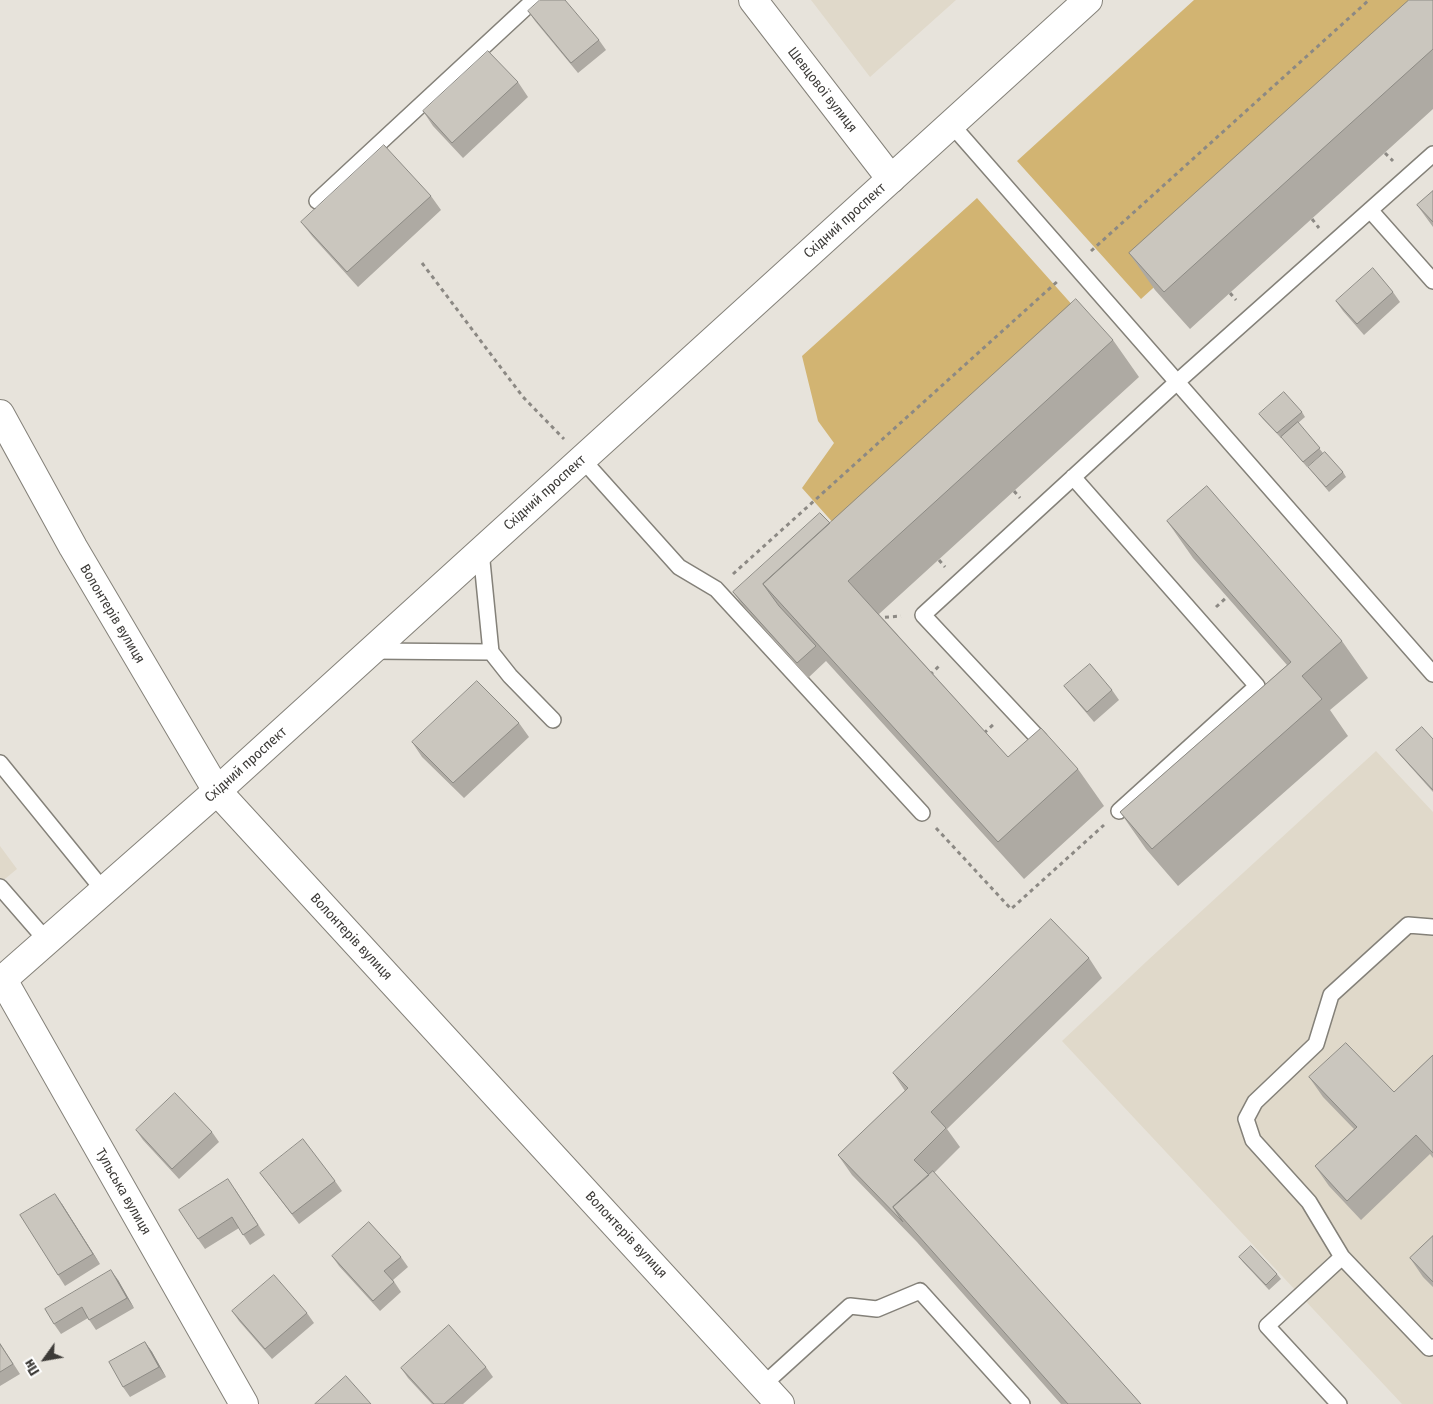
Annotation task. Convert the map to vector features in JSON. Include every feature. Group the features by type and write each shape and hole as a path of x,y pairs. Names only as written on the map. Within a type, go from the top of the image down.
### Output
{"street":[{"name":"Шевцової вулиця","path":"752,0 891,179"},
{"name":"Східний проспект","path":"1,981 217,791 1088,0"},
{"name":"Волонтерів вулиця","path":"0,414 72,547 217,791 772,1394"},
{"name":"Тульська вулиця","path":"1,981 244,1404"}],"lane":[{"path":"317,201 534,0"},
{"path":"951,124 1433,674"},
{"path":"1040,740 923,615 1177,382 1433,154"},
{"path":"1370,210 1433,281"},
{"path":"582,459 679,566 716,589 922,813"},
{"path":"1073,477 1257,686 1120,811"},
{"path":"481,552 491,652 510,676 553,720"},
{"path":"372,651 491,652"},
{"path":"0,763 104,891"},
{"path":"0,887 47,941"},
{"path":"1433,927 1408,924 1331,996 1316,1044 1255,1102 1246,1119 1253,1140 1309,1202 1342,1257 1429,1348 1433,1348"},
{"path":"1339,1404 1267,1326 1342,1257"},
{"path":"772,1394 850,1306 877,1309 920,1291 1022,1404"}],"path":[{"path":"716,589 1369,0"},
{"path":"422,263 523,397 582,459"},
{"path":"922,813 1011,909 1120,811"}],"shaded area":[{"path":"811,0 956,0 870,77"},
{"path":"1194,0 1433,0 1317,139 1141,299 1017,161"},
{"path":"977,198 1099,335 860,553 802,488 834,443 818,421 802,356"},
{"path":"1376,751 1433,812 1433,1404 1402,1404 1062,1041"},
{"path":"0,846 17,869 0,883"}],"building":[{"path":"540,0 565,0 599,40 571,63 528,11"},
{"path":"1409,0 1433,0 1433,49 1164,292 1129,253"},
{"path":"488,51 518,82 452,143 423,111"},
{"path":"384,145 431,196 347,272 301,222"},
{"path":"1433,191 1433,222 1417,205"},
{"path":"1373,268 1393,292 1357,324 1336,301"},
{"path":"1076,299 1113,340 848,581 1008,757 1041,728 1078,769 998,842 763,584"},
{"path":"1284,392 1302,412 1277,433 1259,414"},
{"path":"1298,422 1320,448 1303,462 1281,437"},
{"path":"1325,452 1343,472 1326,487 1308,467"},
{"path":"1207,486 1342,641 1302,676 1322,699 1152,849 1120,812 1291,662 1167,521"},
{"path":"820,513 830,523 763,584 779,606 816,646 797,663 733,592"},
{"path":"1090,664 1112,690 1087,712 1064,686"},
{"path":"477,681 519,723 453,783 412,742"},
{"path":"1422,727 1433,739 1433,790 1396,750"},
{"path":"1051,919 1089,958 931,1112 946,1128 914,1160 929,1175 893,1207 903,1222 838,1155 908,1088 893,1073"},
{"path":"1346,1043 1394,1092 1433,1055 1433,1153 1416,1135 1347,1201 1315,1166 1357,1127 1309,1077"},
{"path":"175,1093 212,1132 172,1169 136,1130"},
{"path":"303,1139 335,1181 292,1214 260,1173"},
{"path":"933,1171 1141,1404 1068,1404 893,1207"},
{"path":"228,1179 258,1225 243,1235 232,1217 198,1239 179,1210"},
{"path":"55,1194 93,1254 58,1275 20,1215"},
{"path":"369,1222 401,1257 384,1271 394,1282 373,1301 332,1256"},
{"path":"1433,1236 1433,1282 1410,1258"},
{"path":"1251,1246 1277,1274 1266,1285 1239,1257"},
{"path":"111,1270 127,1298 89,1320 82,1307 54,1324 45,1309"},
{"path":"274,1275 307,1313 265,1349 232,1311"},
{"path":"449,1325 486,1367 444,1404 434,1404 401,1368"},
{"path":"145,1342 159,1367 123,1387 109,1362"},
{"path":"0,1344 13,1364 0,1372"},
{"path":"346,1376 371,1404 315,1404"}]}
